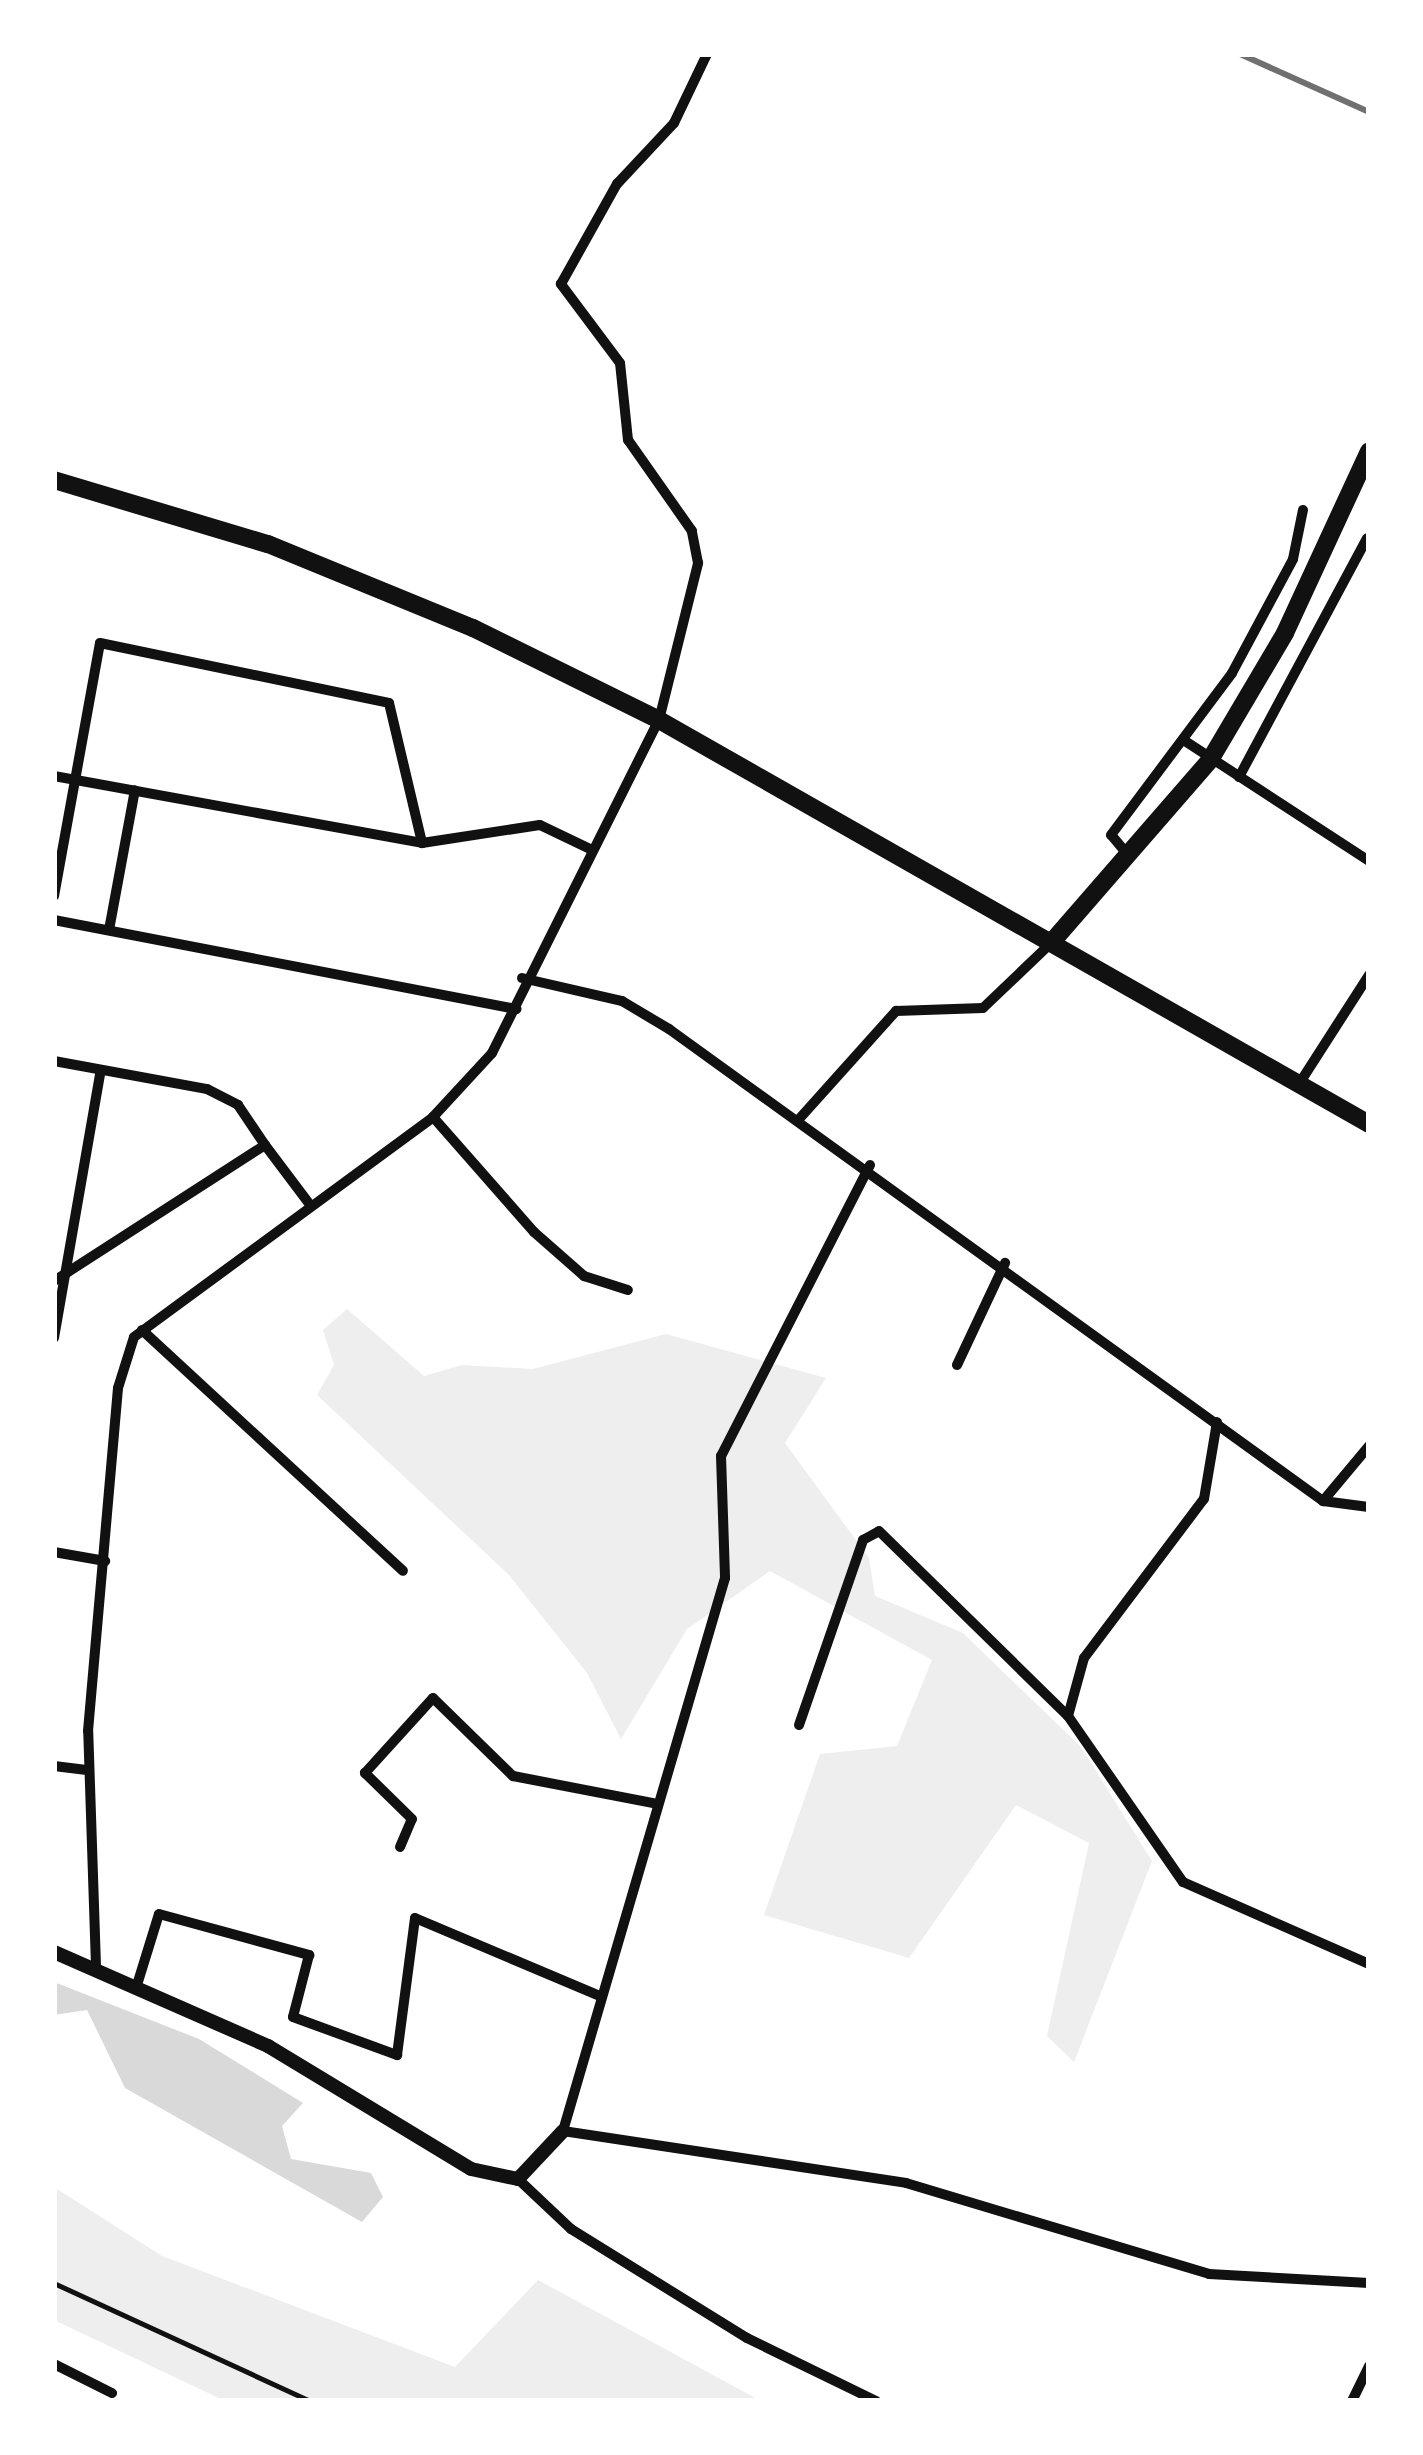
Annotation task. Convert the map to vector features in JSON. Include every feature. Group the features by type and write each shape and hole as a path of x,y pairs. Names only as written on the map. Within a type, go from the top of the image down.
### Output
{"highway":[{"path":"1051,944 1210,760 1285,633 1369,451"},
{"path":"54,480 268,544 659,720 1369,1124"}],"street":[{"path":"96,1966 89,1770 118,1388 142,1330 433,1117 517,1009 521,978 659,720 698,563 692,531 628,440 620,362 561,284 616,184 674,123 707,54"},
{"path":"1128,855 1111,835 1186,741 1283,577 1303,510"},
{"path":"1239,777 1367,538"},
{"path":"54,896 100,643 389,703 422,843"},
{"path":"1186,741 1369,861"},
{"path":"54,776 422,843 540,825 590,849"},
{"path":"109,930 135,790"},
{"path":"54,920 517,1009"},
{"path":"800,1118 896,1011 982,1008 1051,944"},
{"path":"1299,1084 1369,975"},
{"path":"521,978 622,1001 869,1165 1324,1501 1369,1508"},
{"path":"54,1061 207,1089 238,1105 311,1206"},
{"path":"54,1338 60,1282 101,1070"},
{"path":"433,1117 534,1232 584,1276 628,1290"},
{"path":"60,1282 265,1145"},
{"path":"518,2179 563,2131 653,1803 725,1578 721,1456 869,1165"},
{"path":"957,1365 1005,1263"},
{"path":"142,1330 403,1571"},
{"path":"1068,1716 1084,1658 1204,1499 1217,1422"},
{"path":"1324,1501 1369,1446"},
{"path":"799,1725 863,1540 879,1531 1068,1716 1183,1882 1369,1964"},
{"path":"54,1552 105,1561"},
{"path":"400,1847 412,1819 364,1773 433,1698 513,1776 653,1803"},
{"path":"54,1766 89,1770"},
{"path":"137,1985 159,1914 308,1955 293,2017 397,2055 415,1918 600,1996"},
{"path":"54,1952 96,1966 268,2046 471,2169 518,2179 572,2229 669,2290 876,2401"},
{"path":"563,2131 906,2183 1209,2275 1369,2283"},
{"path":"54,2364 112,2393"},
{"path":"1352,2401 1369,2366"}],"path":[{"path":"54,2283 311,2401"}],"shaded area":[{"path":"347,1309 424,1376 462,1365 533,1369 666,1334 826,1378 785,1443 869,1558 875,1596 963,1633 1081,1747 1152,1861 1074,2062 1047,2036 1089,1843 1016,1805 909,1958 764,1915 820,1754 897,1746 932,1660 770,1571 687,1629 621,1739 587,1673 509,1575 317,1395 334,1365 323,1330"},
{"path":"54,1982 199,2039 303,2103 282,2126 291,2159 371,2173 383,2197 362,2222 125,2088 87,2010 54,2015"},
{"path":"54,2187 162,2256 455,2367 538,2280 761,2401 225,2401 54,2320"}],"railway":[{"path":"1240,54 1369,112"}]}
